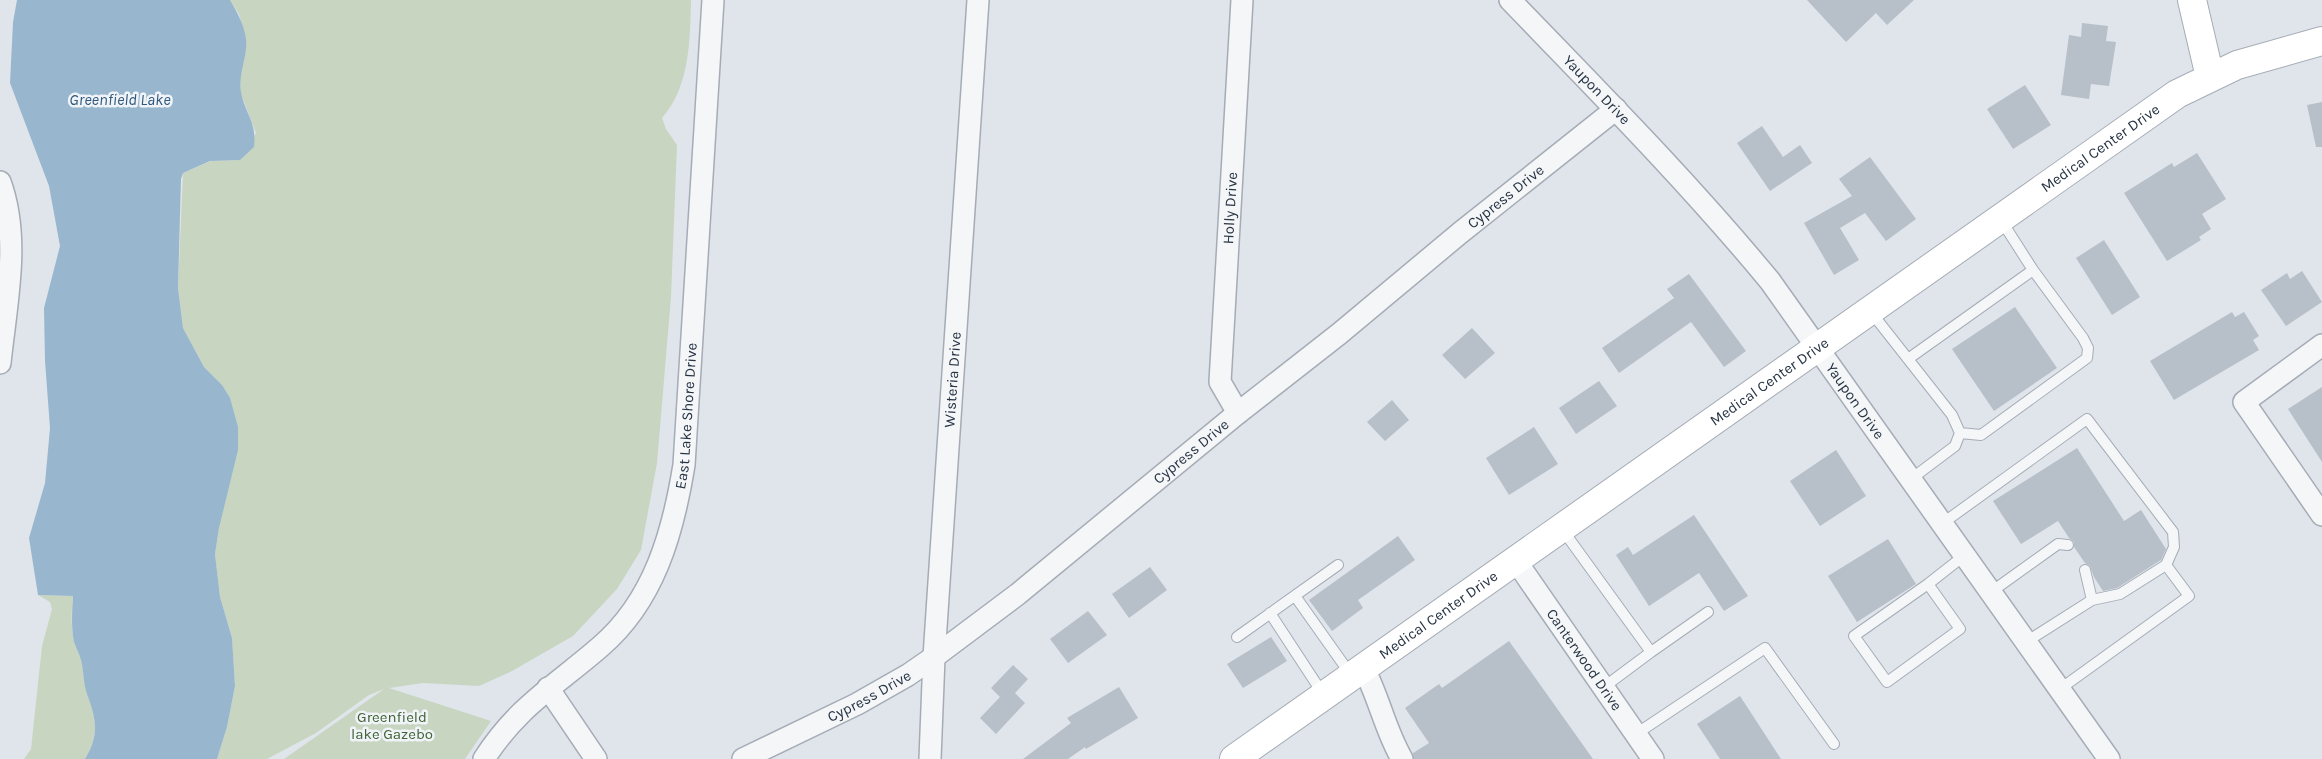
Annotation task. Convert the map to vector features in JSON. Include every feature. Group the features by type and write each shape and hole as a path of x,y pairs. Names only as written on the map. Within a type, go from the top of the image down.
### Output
{"street":[{"name":"East Lake Shore Drive","path":"484,759 516,716 548,688 602,646 625,622 639,603 657,569 670,534 678,503 684,465 714,0"},
{"name":"Wisteria Drive","path":"930,759 934,657 978,0"},
{"name":"Holly Drive","path":"1238,413 1220,382 1242,0"},
{"name":"Yaupon Drive","path":"1510,0 1616,109 1737,241 1770,281 2110,759"},
{"path":"2192,0 2210,76"},
{"name":"Medical Center Drive","path":"1234,759 1817,346 2177,94 2210,76 2237,65 2322,41"},
{"name":"Cypress Drive","path":"744,759 857,704 908,675 934,657 1018,594 1238,413 1339,334 1460,233 1616,109"},
{"path":"0,182 8,208 12,250 0,363"},
{"path":"2322,345 2244,402 2322,515"},
{"name":"Canterwood Drive","path":"1516,561 1654,759"},
{"path":"1357,671 1375,692 1392,741 1402,759"},
{"path":"548,688 596,759"}],"lane":[{"path":"1960,433 1981,435 2087,358 2088,348 2083,338 2034,270 2000,218"},
{"path":"1908,359 2034,270"},
{"path":"1869,310 1952,415 1960,433 1955,446 1911,479"},
{"path":"1943,523 2087,419 2173,532 2174,548 2166,564 2120,594 2092,600 2026,642"},
{"path":"1562,528 1651,652"},
{"path":"1991,592 2058,544 2068,545"},
{"path":"1928,584 1960,629 1887,682 1854,636 1928,584 1965,555"},
{"path":"2060,689 2189,596 2166,564"},
{"path":"1237,637 1338,565"},
{"path":"2085,570 2092,600"},
{"path":"1295,596 1357,671"},
{"path":"1604,687 1708,612"},
{"path":"1270,613 1324,695"},
{"path":"1636,734 1766,648 1834,744"}],"green space":[{"name":"Greenfield lake Gazebo","path":"230,0 691,0 687,62 678,92 662,118 666,129 677,145 671,297 657,463 641,550 617,589 573,636 512,671 479,686 423,683 389,688 491,721 465,759 284,759 384,689 369,695 316,733 267,759 217,759 227,727 235,686 232,638 220,597 215,554 219,528 222,385 204,367 183,328 178,288 183,173 211,161 240,160 256,133 241,94 240,76 246,40 239,14"},
{"path":"38,595 73,596 73,635 81,659 95,726 93,742 85,759 24,759 31,749 42,646 52,609 50,602"}],"water":[{"name":"Greenfield Lake","path":"17,0 230,0 244,28 246,52 240,85 254,131 254,147 240,160 210,161 183,173 181,179 178,288 183,328 204,367 222,385 230,398 238,427 238,450 219,528 215,554 220,597 232,638 235,686 227,727 217,759 85,759 93,742 95,726 81,660 74,642 72,624 73,596 38,595 29,538 45,483 50,428 45,361 44,308 60,246 49,186 10,83 13,22"}],"building":[{"path":"1807,0 1914,0 1887,25 1876,13 1846,42"},
{"path":"2082,23 2108,26 2106,41 2116,42 2109,86 2091,84 2089,99 2061,95 2069,35 2081,37"},
{"path":"2025,85 2051,125 2013,149 1987,109"},
{"path":"2322,102 2322,147 2316,147 2307,105"},
{"path":"1762,126 1783,157 1800,145 1812,163 1770,191 1737,143"},
{"path":"2197,153 2226,199 2202,214 2211,229 2199,237 2201,240 2167,261 2124,193 2172,163 2174,167"},
{"path":"1870,157 1916,219 1886,241 1865,213 1840,228 1859,260 1834,275 1804,223 1852,196 1839,179"},
{"path":"2104,240 2140,297 2112,315 2076,258"},
{"path":"2302,271 2322,302 2286,326 2261,290 2287,273 2290,279"},
{"path":"1689,274 1746,351 1724,367 1691,322 1619,373 1602,348 1674,298 1667,289"},
{"path":"2015,307 2057,368 1994,411 1952,349"},
{"path":"2232,312 2235,317 2244,312 2259,336 2253,340 2259,350 2174,400 2150,361"},
{"path":"1472,328 1495,353 1465,379 1442,355"},
{"path":"1599,381 1617,406 1576,434 1559,408"},
{"path":"2322,387 2322,462 2288,409"},
{"path":"1392,400 1409,420 1385,441 1367,422"},
{"path":"1534,427 1558,464 1509,495 1486,458"},
{"path":"2077,448 2124,521 2141,510 2166,549 2161,560 2117,588 2103,591 2094,577 2090,566 2085,563 2074,547 2074,542 2069,538 2058,521 2021,544 1993,501"},
{"path":"1836,450 1866,496 1820,526 1790,481"},
{"path":"1694,515 1748,596 1724,611 1699,573 1649,606 1616,555 1628,547 1633,555"},
{"path":"1398,536 1415,560 1358,600 1363,608 1332,631 1309,600"},
{"path":"1888,539 1916,584 1857,622 1828,576"},
{"path":"1150,567 1167,590 1129,618 1112,594"},
{"path":"1088,611 1107,635 1068,663 1050,639"},
{"path":"1271,637 1287,661 1243,688 1227,664"},
{"path":"1509,641 1593,759 1414,759 1413,753 1429,743 1405,708 1439,684 1442,688"},
{"path":"1013,665 1028,679 1015,693 1025,703 996,734 980,718 1000,697 991,688"},
{"path":"1119,687 1138,718 1086,749 1085,747 1068,759 1023,759 1071,723 1067,718"},
{"path":"1740,696 1781,759 1720,759 1697,724"}]}
